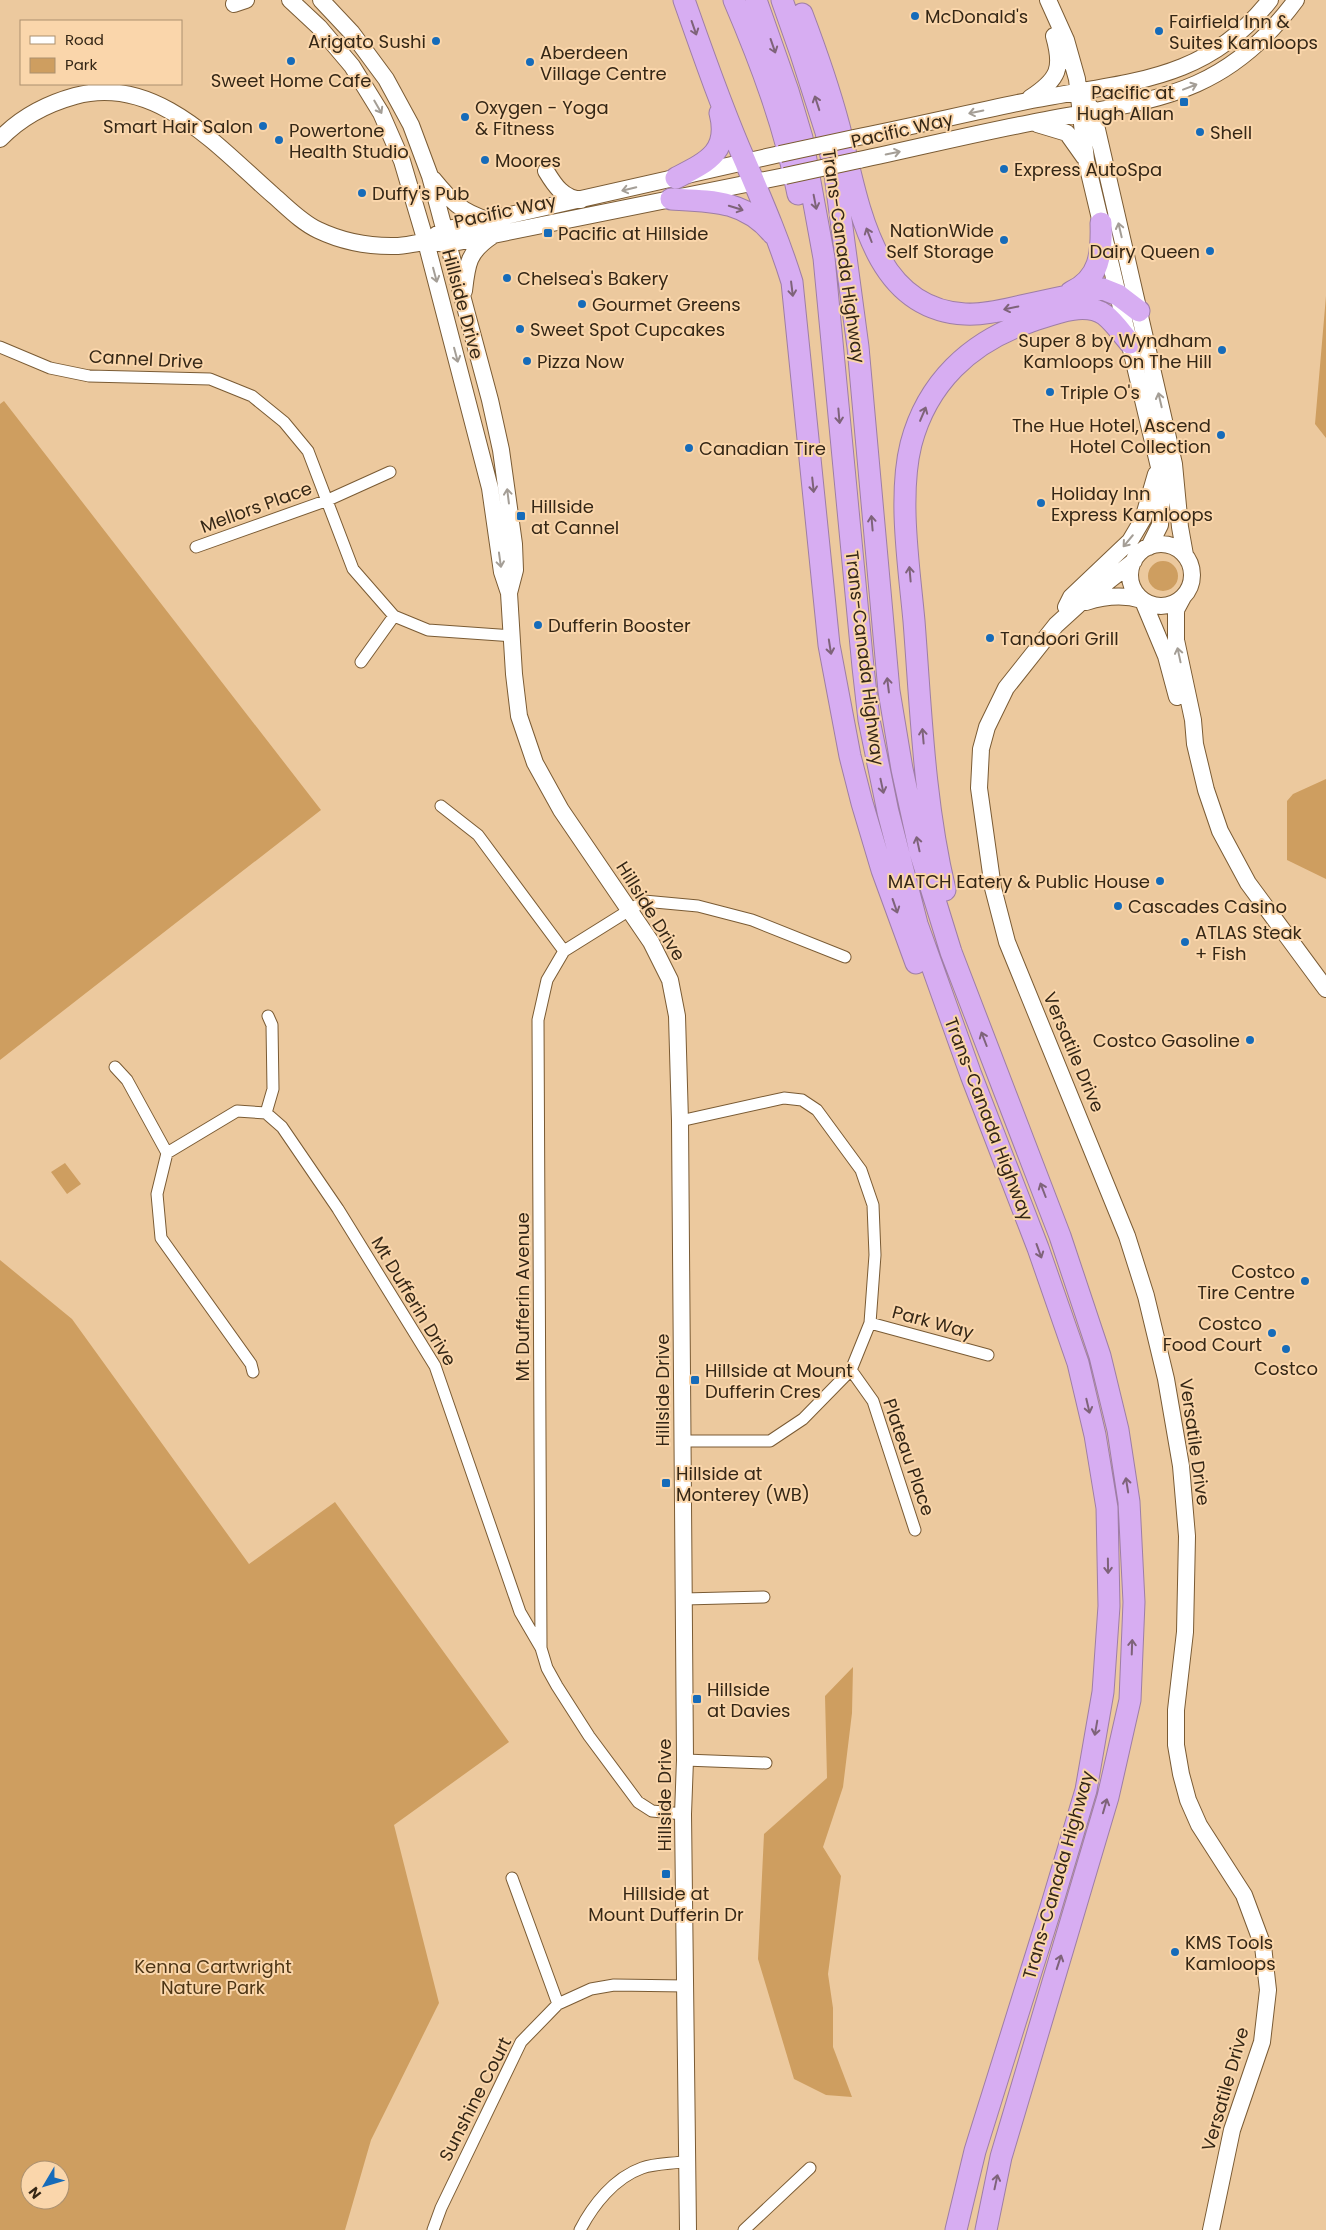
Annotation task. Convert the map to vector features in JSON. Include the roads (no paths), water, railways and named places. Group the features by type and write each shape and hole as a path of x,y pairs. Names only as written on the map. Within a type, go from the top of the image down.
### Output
{"highway":[{"path":"684,0 703,56 779,242 792,282 829,645 850,756 870,829 902,928 927,989 971,1075"},
{"path":"734,0 759,60 786,142 808,241 817,310 835,376"},
{"name":"Trans-Canada Highway","path":"756,0 786,83 802,138 824,258 863,667 874,743 894,838 917,924 971,1075 1038,1248 1078,1363 1095,1435 1107,1508 1109,1606 1103,1692 1086,1790 975,2151 956,2230"},
{"name":"Trans-Canada Highway","path":"782,0 826,132 835,175 858,348 888,683 902,769 920,852 951,952 1060,1236 1100,1356 1118,1430 1129,1502 1134,1602 1130,1700 1108,1797 1001,2157 986,2230"},
{"path":"797,0 831,96 863,219 874,247 888,273 898,285 917,300 931,307 961,314 991,313 1103,289 1118,295 1139,311"},
{"path":"676,178 710,158 720,146 722,140 723,128 703,56"},
{"path":"671,199 710,201 741,208 762,221 779,242"},
{"path":"1059,297 1079,288 1094,273 1101,253 1101,223"},
{"path":"972,1007 963,949 944,885 930,813 906,532 906,481 912,443 929,402 950,372 976,347 993,336 1038,319 1080,308 1104,314 1130,343"}],"street":[{"name":"Hillside Drive","path":"290,0 319,27 342,54 369,92 381,113 402,161 426,242 482,452 502,572 509,593 514,674 520,716 535,763 561,810 651,942 670,980 677,1016 680,1121 683,1441 685,1760 683,1814 688,2230"},
{"name":"Hillside Drive","path":"321,0 352,33 386,79 411,125 430,176 490,400 507,485 515,570 509,593"},
{"path":"1046,0 1066,40 1139,311 1174,464 1184,555 1192,572 1188,590 1176,610 1176,640 1193,720 1195,744 1206,790 1220,831 1248,883 1326,989"},
{"path":"1024,102 1048,85 1059,66 1060,57 1046,0"},
{"name":"Pacific Way","path":"0,139 38,109 59,100 96,92 135,96 157,104 184,118 296,215 316,229 352,243 393,246 426,242 493,227 671,199 1030,123 1148,102 1197,85 1245,56 1281,20 1296,0"},
{"name":"Pacific Way","path":"493,227 533,212 780,154 1024,102 1142,81 1188,66 1217,50 1234,37 1268,3"},
{"path":"1268,3 1281,20"},
{"path":"1086,113 1086,160 1163,484 1160,525 1149,547"},
{"path":"1030,123 1067,133 1086,160"},
{"path":"533,212 545,203 549,196 546,171 563,194 571,198 583,200"},
{"path":"430,176 461,209 493,227 470,256 466,271 463,300"},
{"name":"Cannel Drive","path":"0,347 50,368 89,376 210,379 252,396 284,422 308,451 353,569 394,616 428,630 513,636"},
{"path":"1056,625 1071,597 1130,540 1143,519 1152,494 1158,464"},
{"path":"328,500 390,472"},
{"name":"Mellors Place","path":"196,546 328,500"},
{"path":"1184,555 1168,545 1158,544 1149,547 1140,552 1134,561 1130,578 1132,587 1143,600 1166,656 1183,720 1195,744"},
{"name":"Versatile Drive","path":"1134,561 1078,604 1056,625 1006,688 994,708 981,748 978,788 993,888 1007,942 1127,1236 1146,1296 1166,1379 1181,1466 1187,1536 1185,1632 1176,1710 1176,1745 1181,1774 1188,1800 1199,1825 1244,1895 1263,1946 1268,1990 1262,2042 1232,2130 1211,2230"},
{"name":"Versatile Drive","path":"1078,604 1104,597 1117,596 1143,600"},
{"path":"1143,600 1160,606 1168,605 1183,597"},
{"path":"361,662 394,616"},
{"path":"441,806 478,835 564,951 644,901 698,906 752,920 845,957"},
{"name":"Mt Dufferin Avenue","path":"541,1648 538,1020 547,980 564,951"},
{"path":"167,1153 238,1111 266,1113 273,1089 272,1024 268,1016"},
{"path":"115,1068 127,1080 167,1153 158,1194 161,1238 250,1364 253,1372"},
{"path":"680,1121 784,1098 802,1100 817,1110 861,1170 873,1205 875,1255 870,1323 851,1370 803,1418 770,1441 683,1441"},
{"name":"Mt Dufferin Drive","path":"266,1113 282,1127 338,1209 435,1366 520,1612 541,1648 547,1668 557,1686 589,1736 638,1802 652,1811 683,1814"},
{"name":"Park Way","path":"870,1323 988,1355"},
{"name":"Plateau Place","path":"851,1370 873,1401 915,1530"},
{"path":"684,1599 764,1597"},
{"path":"685,1760 766,1763"},
{"path":"512,1878 558,2004"},
{"name":"Sunshine Court","path":"433,2230 441,2208 521,2042 558,2004 591,1989 614,1985 686,1986"},
{"path":"580,2230 591,2209 612,2186 642,2168 688,2161"},
{"path":"744,2230 810,2168"}],"place":[{"name":"McDonald's","path":"915,16"},
{"name":"Fairfield Inn & Suites Kamloops","path":"1159,31"},
{"name":"Arigato Sushi","path":"436,41"},
{"name":"Sweet Home Cafe","path":"291,61"},
{"name":"Aberdeen Village Centre","path":"530,62"},
{"name":"Pacific at Hugh Allan","path":"1184,102"},
{"name":"Oxygen - Yoga & Fitness","path":"465,117"},
{"name":"Smart Hair Salon","path":"263,126"},
{"name":"Shell","path":"1200,132"},
{"name":"Powertone Health Studio","path":"279,140"},
{"name":"Moores","path":"485,160"},
{"name":"Express AutoSpa","path":"1004,169"},
{"name":"Duffy's Pub","path":"362,193"},
{"name":"Pacific at Hillside","path":"548,233"},
{"name":"NationWide Self Storage","path":"1004,240"},
{"name":"Dairy Queen","path":"1210,251"},
{"name":"Chelsea's Bakery","path":"507,278"},
{"name":"Gourmet Greens","path":"582,304"},
{"name":"Sweet Spot Cupcakes","path":"520,329"},
{"name":"Super 8 by Wyndham Kamloops On The Hill","path":"1222,350"},
{"name":"Pizza Now","path":"527,361"},
{"name":"Triple O's","path":"1050,392"},
{"name":"The Hue Hotel, Ascend Hotel Collection","path":"1221,435"},
{"name":"Canadian Tire","path":"689,448"},
{"name":"Holiday Inn Express Kamloops","path":"1041,503"},
{"name":"Hillside at Cannel","path":"521,516"},
{"name":"Dufferin Booster","path":"538,625"},
{"name":"Tandoori Grill","path":"990,638"},
{"name":"MATCH Eatery & Public House","path":"1160,881"},
{"name":"Cascades Casino","path":"1118,906"},
{"name":"ATLAS Steak + Fish","path":"1185,942"},
{"name":"Costco Gasoline","path":"1250,1040"},
{"name":"Costco Tire Centre","path":"1305,1281"},
{"name":"Costco Food Court","path":"1272,1333"},
{"name":"Costco","path":"1286,1349"},
{"name":"Hillside at Mount Dufferin Cres","path":"695,1380"},
{"name":"Hillside at Monterey (WB)","path":"666,1483"},
{"name":"Hillside at Davies","path":"697,1699"},
{"name":"Hillside at Mount Dufferin Dr","path":"666,1874"},
{"name":"KMS Tools Kamloops","path":"1175,1952"}],"park label":[{"name":"Kenna Cartwright Nature Park","path":"213,1976"}]}
